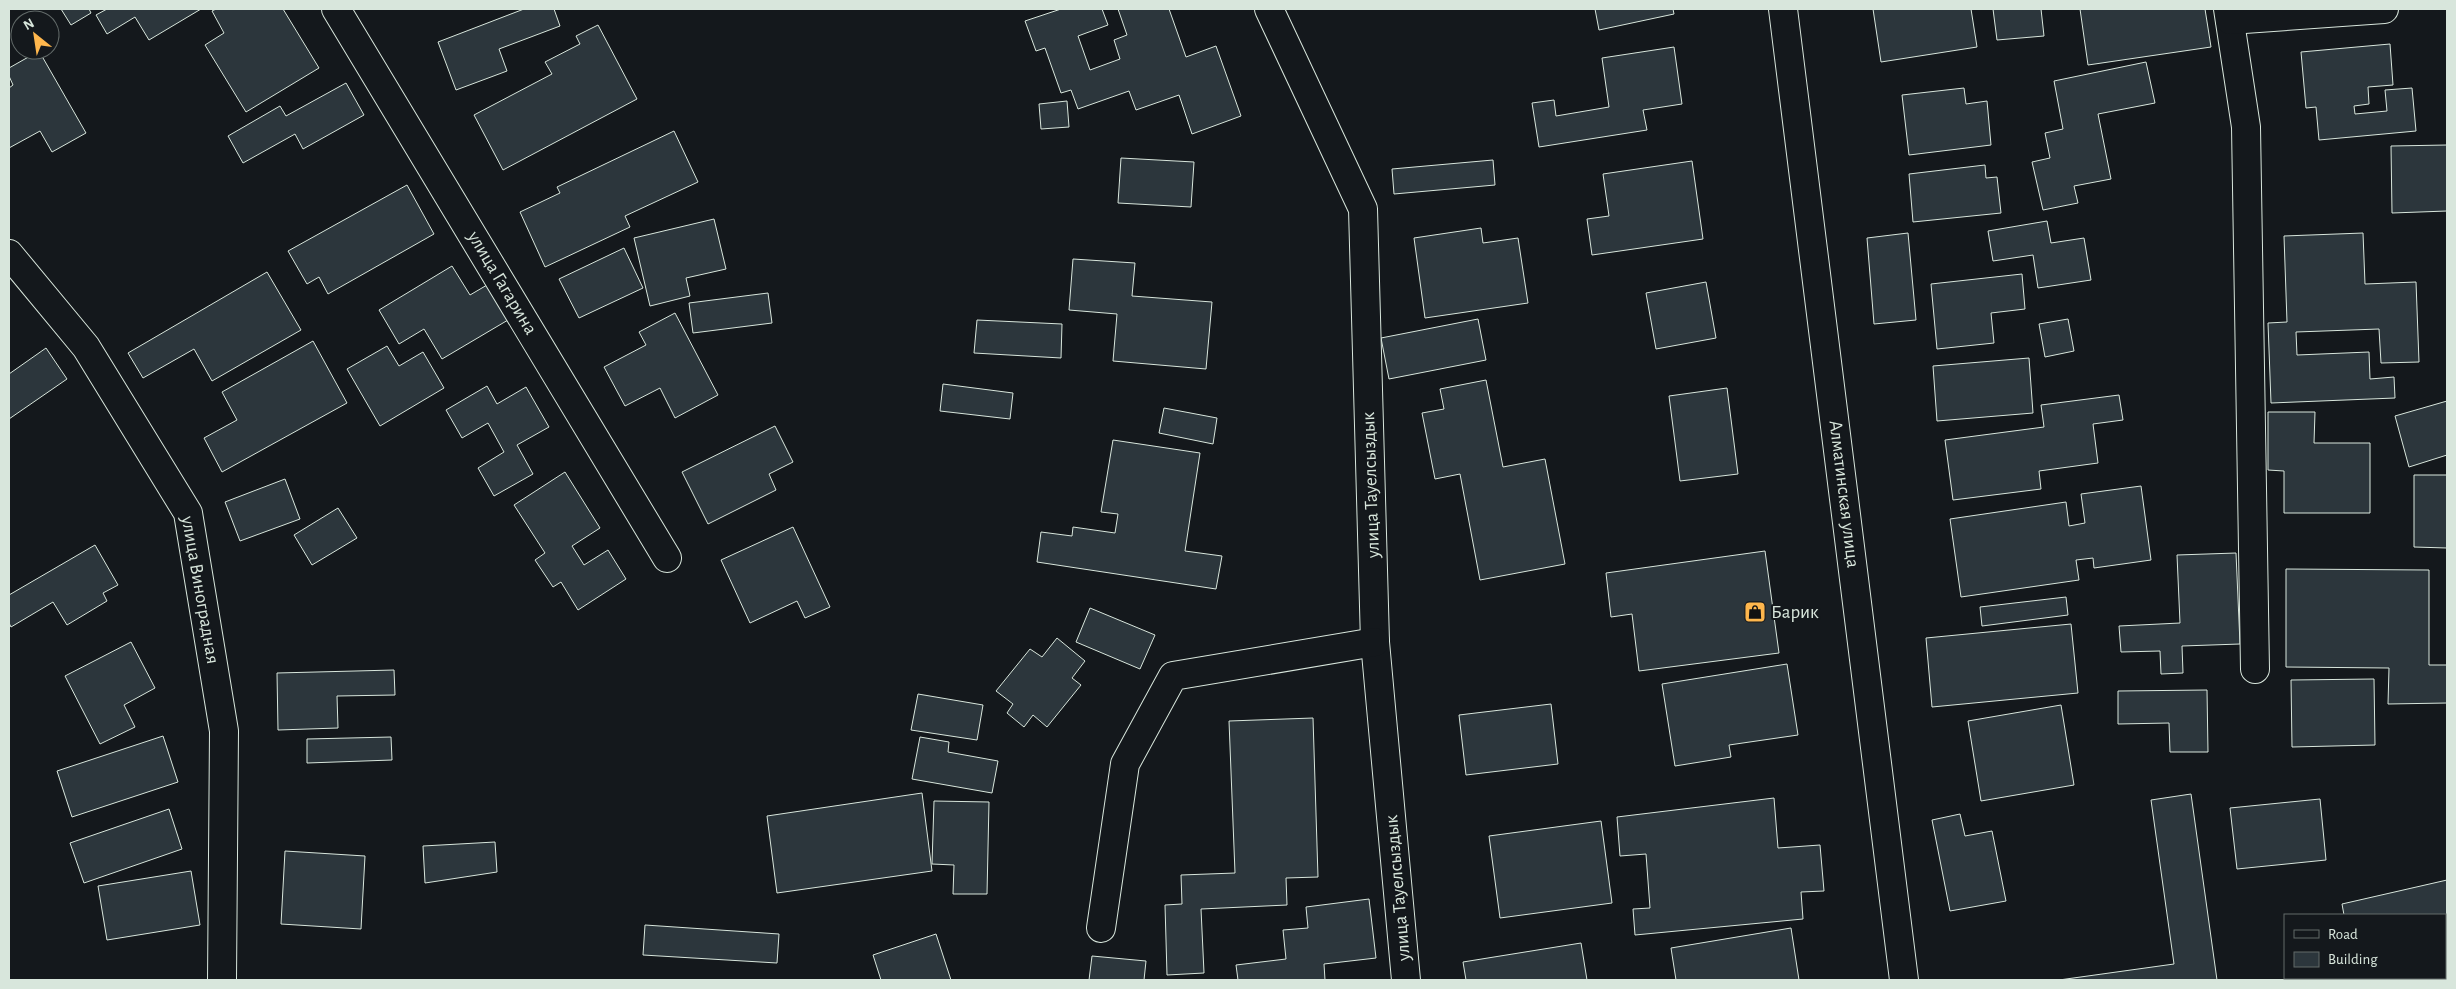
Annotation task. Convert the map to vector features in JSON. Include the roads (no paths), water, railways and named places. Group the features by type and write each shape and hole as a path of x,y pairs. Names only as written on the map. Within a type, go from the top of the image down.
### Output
{"street":[{"name":"улица Гагарина","path":"336,9 667,558"},
{"name":"улица Тауелсыздык","path":"1269,9 1364,209 1375,642 1406,980"},
{"name":"Алматинская улица","path":"1783,9 1904,980"},
{"path":"2255,669 2246,128 2229,14 2384,9"},
{"name":"улица Виноградная","path":"9,254 86,347 188,513 224,730 222,980"},
{"path":"1101,928 1124,764 1173,676 1375,642"}],"place":[{"name":"Барик","path":"1755,612"}]}
